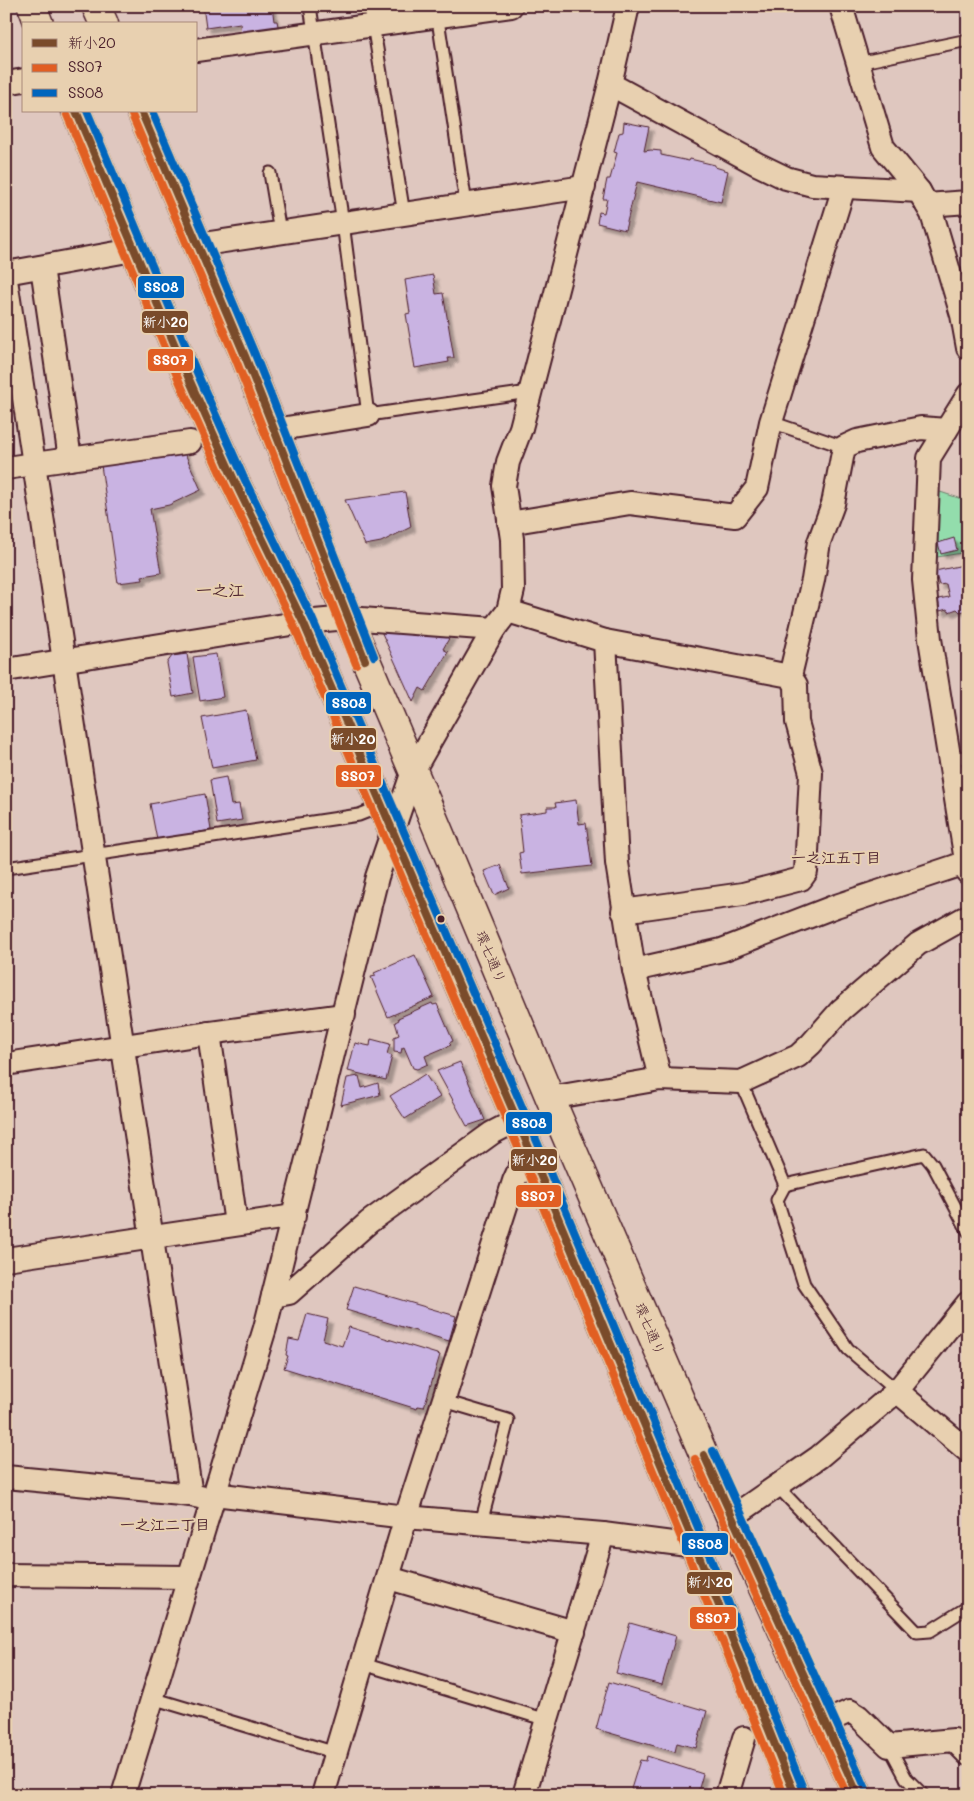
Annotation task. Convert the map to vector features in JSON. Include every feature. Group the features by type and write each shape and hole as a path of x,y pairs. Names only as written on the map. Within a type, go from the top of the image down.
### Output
{"main road":[{"path":"32,6 38,22"},
{"path":"96,6 103,22"},
{"path":"76,112 133,250 234,480 303,622 529,1148 695,1546 793,1794"},
{"name":"環七通り","path":"141,112 274,430 348,618 550,1098 731,1518 858,1795"}],"street":[{"path":"123,1795 188,1577 206,1496 273,1296 377,877 387,818 494,629 508,611 513,590 512,539 504,486 508,462 521,428 610,84 628,6"},
{"path":"841,6 884,147 923,198 932,214 962,315 968,348"},
{"path":"198,50 314,34 372,16 503,7"},
{"path":"6,83 22,80"},
{"path":"610,84 786,178 812,185 844,186 923,198 968,202"},
{"path":"197,245 584,186"},
{"path":"509,523 630,503 735,516 758,488 771,422 844,186"},
{"path":"6,273 133,250"},
{"path":"42,268 70,459"},
{"path":"6,280 152,1237 206,1496"},
{"path":"634,970 722,950 836,906 967,866 959,758 930,639 924,580 929,458 968,395"},
{"path":"274,430 368,415"},
{"path":"790,676 813,580 819,542 833,504 844,447 857,441 921,428 946,430"},
{"path":"6,468 190,442"},
{"path":"508,611 605,641 790,676 796,685 797,722 811,773 806,872 801,879 743,894 624,911"},
{"path":"6,670 303,622 348,618 494,629"},
{"path":"605,641 617,863 634,970 660,1079"},
{"path":"550,1098 660,1079 742,1082 798,1056 841,1010 918,944 968,916"},
{"path":"6,1064 209,1033 344,1015"},
{"path":"209,1033 236,1224"},
{"path":"273,1296 289,1293 369,1222 492,1133 517,1120"},
{"path":"323,1795 406,1517 514,1181 529,1148"},
{"path":"7,1254 152,1237 294,1216"},
{"path":"731,1518 819,1457 896,1391 968,1304"},
{"path":"896,1391 968,1451"},
{"path":"6,1477 406,1517 603,1534 695,1546"},
{"path":"524,1795 603,1534"},
{"path":"6,1575 188,1577"},
{"path":"389,1578 574,1632"},
{"path":"826,1722 850,1711 858,1716 889,1746 954,1740 968,1754"},
{"path":"727,1795 744,1738"}],"lane":[{"path":"310,6 343,223 368,415 529,392"},
{"path":"437,11 466,204"},
{"path":"372,16 404,214"},
{"path":"858,63 968,40"},
{"path":"270,173 280,232"},
{"path":"771,422 844,447"},
{"path":"6,868 359,816 387,818"},
{"path":"742,1082 785,1186"},
{"path":"896,1391 848,1349 804,1284 777,1200 785,1186 924,1154 933,1165 968,1231"},
{"path":"444,1401 508,1420 481,1523"},
{"path":"777,1486 917,1632 930,1631 968,1607"},
{"path":"363,1664 547,1720"},
{"path":"152,1698 336,1753"},
{"path":"889,1746 906,1778 923,1795"}],"green space":[{"path":"934,490 968,501 968,552 931,558"}],"building":[{"path":"203,6 272,6 274,21 277,21 279,31 241,36 240,23 206,28"},
{"path":"624,122 649,127 644,151 661,151 661,155 689,161 690,159 715,165 715,167 728,171 721,202 637,182 625,230 597,223 599,212 604,213 607,199 603,199 607,179 610,179 617,153 614,152 619,133 623,132"},
{"path":"433,275 436,294 443,293 454,358 448,358 449,362 415,368 406,314 410,313 405,280"},
{"path":"183,449 201,490 169,505 150,509 161,573 142,576 143,580 118,583 101,465"},
{"path":"405,492 411,527 381,542 365,545 345,500"},
{"path":"954,538 957,550 941,554 938,543"},
{"path":"968,564 968,610 960,612 957,609 949,612 947,609 940,611 938,599 949,597 946,584 939,585 935,571"},
{"path":"381,631 451,635 443,649 448,652 425,691 420,688 413,702"},
{"path":"187,654 193,693 173,697 167,663 172,656"},
{"path":"216,654 223,697 200,701 193,657"},
{"path":"246,710 256,760 212,768 202,718"},
{"path":"226,777 231,805 239,804 242,820 217,824 210,780"},
{"path":"205,794 211,830 157,840 150,804"},
{"path":"576,800 579,824 586,823 592,866 522,874 519,853 523,852 519,815 547,811 547,807 556,807 555,803"},
{"path":"500,865 509,888 494,895 484,871"},
{"path":"415,955 434,997 388,1017 371,977 376,976 374,973"},
{"path":"432,1003 433,1005 437,1004 453,1041 449,1043 451,1045 425,1056 428,1064 417,1069 413,1068 404,1047 401,1053 394,1052 394,1037 399,1035 395,1022 399,1020 398,1018"},
{"path":"371,1039 390,1044 387,1054 392,1056 386,1080 348,1071 355,1043 370,1046"},
{"path":"460,1062 485,1120 467,1126 437,1071"},
{"path":"425,1074 440,1097 405,1119 390,1096"},
{"path":"359,1076 362,1088 378,1083 380,1095 341,1105 347,1078"},
{"path":"354,1286 456,1316 449,1341 346,1310"},
{"path":"307,1314 328,1319 323,1340 342,1346 349,1327 440,1355 424,1407 418,1406 417,1409 284,1368 288,1356 286,1355 289,1339 299,1341"},
{"path":"630,1623 676,1636 662,1685 616,1673"},
{"path":"609,1682 707,1711 696,1748 677,1743 675,1752 596,1729"},
{"path":"647,1756 703,1774 697,1795 634,1795 635,1791 631,1789 640,1760 646,1761"}],"transit line":[{"name":"新小20","path":"76,112 189,379 234,480 303,622 529,1148 695,1546 795,1795"},
{"name":"SS08","path":"87,112 198,375 243,476 312,618 538,1144 704,1542 804,1791"},
{"name":"新小20","path":"141,112 245,356 365,660"},
{"name":"SS08","path":"152,112 254,352 374,656"},
{"name":"SS07","path":"67,115 180,383 225,484 294,626 520,1152 686,1550 784,1795"},
{"name":"SS07","path":"132,115 236,360 356,664"},
{"name":"SS08","path":"713,1451 867,1791"},
{"name":"新小20","path":"704,1455 858,1795"},
{"name":"SS07","path":"695,1459 847,1795"}],"district":[{"name":"一之江","path":"220,590"},
{"name":"一之江五丁目","path":"836,858"},
{"name":"一之江二丁目","path":"165,1525"}]}
